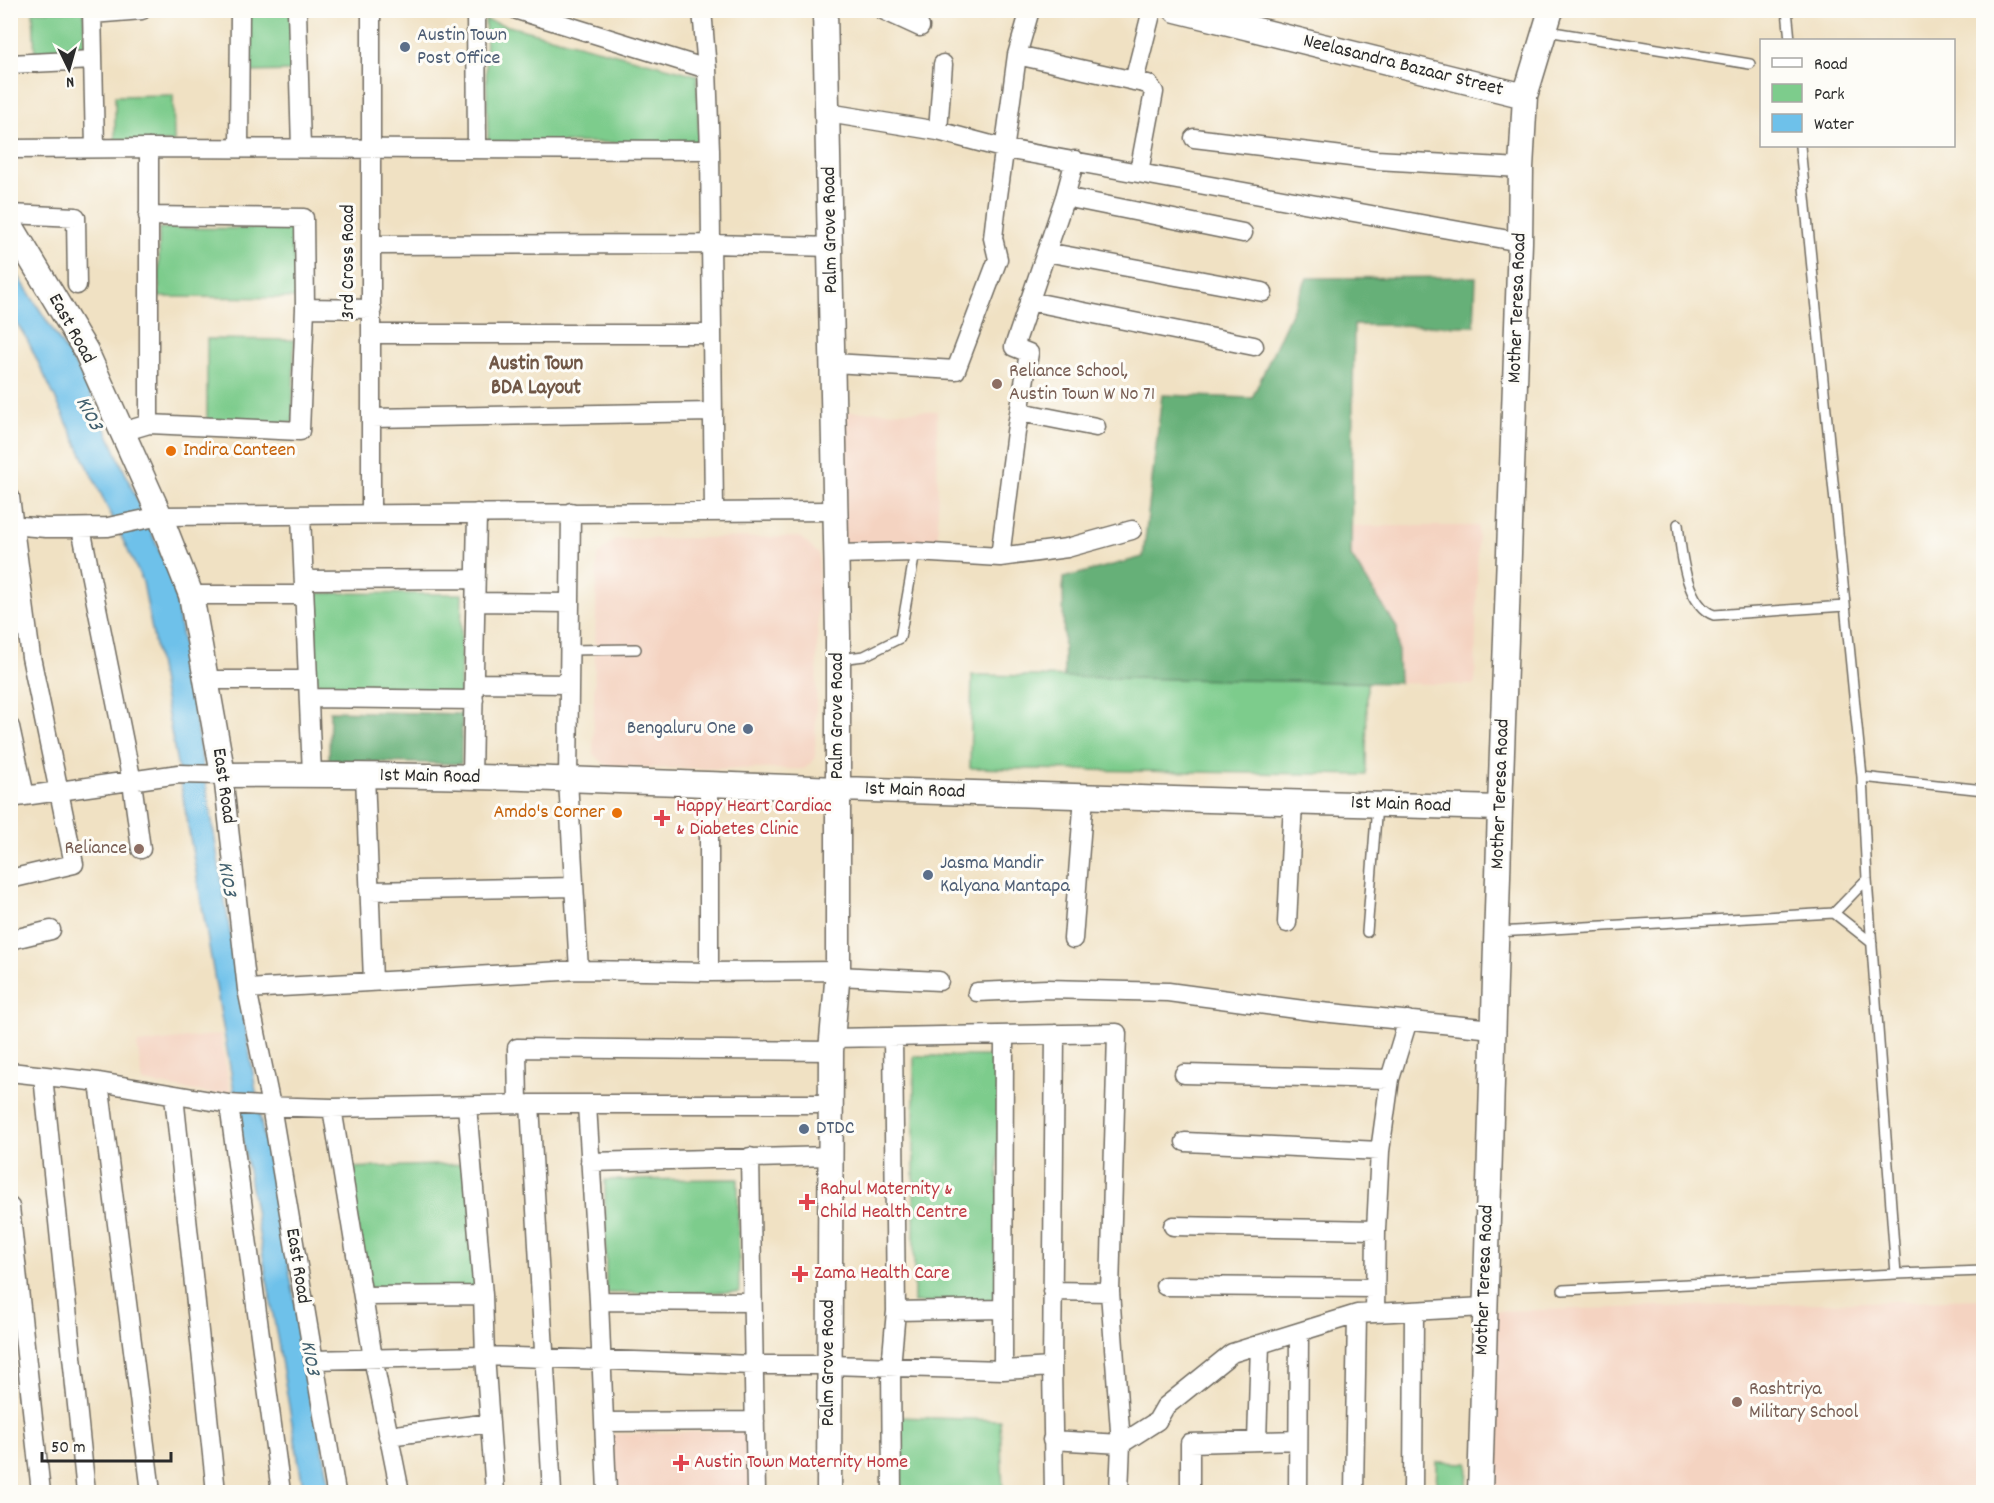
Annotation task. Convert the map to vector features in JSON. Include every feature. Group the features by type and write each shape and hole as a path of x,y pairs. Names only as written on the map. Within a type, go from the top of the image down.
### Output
{"street":[{"path":"95,148 92,12 142,10"},
{"path":"239,148 240,10"},
{"path":"297,10 301,148"},
{"name":"3rd Cross Road","path":"371,10 371,514"},
{"path":"476,10 477,149"},
{"path":"517,10 707,69"},
{"path":"702,10 710,150 714,511"},
{"name":"Palm Grove Road","path":"825,10 835,511 838,554 838,974 832,1044 829,1492"},
{"path":"884,10 920,27"},
{"path":"833,363 956,370 998,259 993,238 996,211 1017,55 1029,10"},
{"path":"1134,81 1152,10"},
{"name":"Neelasandra Bazaar Street","path":"1176,10 1232,17 1525,96"},
{"name":"Mother Teresa Road","path":"1480,1492 1521,168 1525,96 1548,20"},
{"path":"1017,55 1148,84 1154,92 1139,172"},
{"path":"10,64 93,60"},
{"path":"938,130 943,64"},
{"path":"828,113 938,130 1006,149 1520,242"},
{"path":"1194,138 1376,160 1521,168"},
{"path":"149,147 149,424"},
{"path":"10,149 149,147 710,150"},
{"path":"1000,557 1029,353 1014,347 1065,197 1075,160"},
{"path":"1065,197 1243,233"},
{"path":"10,214 76,217 77,285"},
{"path":"122,432 149,424 300,431 305,308 304,218 148,216"},
{"name":"East Road","path":"10,224 86,351 122,432 153,518 191,595 205,680 213,775 247,989 336,1492"},
{"path":"372,245 711,244 831,247"},
{"path":"1046,252 1263,292"},
{"path":"1029,301 1254,346"},
{"path":"305,308 372,309"},
{"path":"371,334 712,334"},
{"path":"371,418 713,412"},
{"path":"1020,412 1096,427"},
{"path":"10,497 31,657 74,864 10,879"},
{"path":"12,525 81,528 116,525 153,518 301,514 835,511"},
{"path":"472,778 477,513"},
{"path":"571,513 568,780 579,970"},
{"path":"301,514 312,774"},
{"path":"81,528 132,782 141,849"},
{"path":"838,554 915,552 1000,557 1067,548 1132,530"},
{"path":"191,595 476,579"},
{"path":"476,602 570,603"},
{"path":"205,680 308,680"},
{"path":"309,698 474,691 569,684"},
{"path":"11,734 18,797 179,774 213,775"},
{"name":"1st Main Road","path":"213,775 312,774 709,783 837,789 1500,808"},
{"path":"365,776 373,981"},
{"path":"709,783 710,972"},
{"path":"1073,939 1084,796"},
{"path":"1287,923 1293,802"},
{"path":"369,891 574,887"},
{"path":"10,940 51,930"},
{"path":"247,989 579,970 838,974 939,981"},
{"path":"977,992 1058,989 1168,992 1311,1011 1493,1029"},
{"path":"1354,1492 1366,1314 1375,1288 1380,1151 1390,1079 1408,1020"},
{"path":"552,1492 544,1357 524,1104 517,1048 832,1044 893,1036 1117,1033 1110,1292 1121,1444 1119,1492"},
{"path":"1054,1492 1052,1291 1055,1034"},
{"path":"1003,1370 1004,1035"},
{"path":"892,1492 891,1367 896,1311 893,1036"},
{"path":"10,1072 99,1082 232,1105 332,1108 524,1104 831,1104"},
{"path":"1184,1074 1390,1079"},
{"path":"43,1076 86,1492"},
{"path":"99,1082 151,1492"},
{"path":"174,1096 216,1492"},
{"path":"232,1105 281,1492"},
{"path":"587,1105 599,1301 607,1492"},
{"path":"467,1106 483,1295 495,1492"},
{"path":"332,1108 373,1358 400,1492"},
{"path":"1185,1142 1380,1151"},
{"path":"590,1162 831,1156"},
{"path":"750,1157 756,1492"},
{"path":"10,1207 42,1492"},
{"path":"1173,1226 1376,1230"},
{"path":"1165,1286 1375,1288"},
{"path":"1052,1291 1110,1292"},
{"path":"363,1296 483,1295"},
{"path":"599,1301 752,1302"},
{"path":"1052,1440 1121,1444 1157,1421 1165,1407 1232,1353 1260,1344 1366,1314 1484,1307"},
{"path":"896,1311 1003,1310"},
{"path":"1413,1492 1414,1311"},
{"path":"1298,1492 1299,1332"},
{"path":"1257,1441 1260,1344"},
{"path":"313,1360 485,1356 601,1361 1003,1370 1052,1367"},
{"path":"604,1422 755,1421"},
{"path":"388,1436 490,1423"},
{"path":"1190,1492 1190,1443 1299,1440"}],"lane":[{"path":"1787,10 1790,39"},
{"path":"1548,20 1750,64"},
{"path":"1800,147 1862,777 1867,879 1896,1274"},
{"path":"1678,524 1683,566 1695,600 1706,612 1714,615 1845,606"},
{"path":"838,659 864,656 900,638 915,552"},
{"path":"569,650 636,649"},
{"path":"1862,777 1983,790"},
{"path":"1367,932 1377,804"},
{"path":"1834,913 1867,879"},
{"path":"1496,932 1834,913 1872,943"},
{"path":"1563,1290 1983,1271"}],"shaded area":[{"path":"937,411 938,545 844,546 843,412"},
{"path":"1352,526 1478,526 1475,685 1399,683 1397,628 1351,556"},
{"path":"800,537 819,554 815,759 804,769 609,768 593,754 597,556 615,539"},
{"path":"221,1034 231,1097 143,1082 137,1044"},
{"name":"Rashtriya Military School","path":"1983,1299 1983,1492 1491,1492 1492,1311"},
{"name":"Austin Town Maternity Home","path":"748,1430 750,1492 614,1492 612,1434"}],"green space":[{"path":"33,11 84,11 85,56 35,57"},
{"path":"246,11 294,11 295,71 247,72"},
{"path":"485,20 697,75 699,143 488,142"},
{"path":"173,95 174,142 115,144 115,96"},
{"path":"159,228 299,229 299,298 159,297"},
{"path":"1476,277 1474,326 1354,325 1351,556 1397,628 1399,683 1064,677 1063,578 1143,557 1162,395 1252,398 1307,278"},
{"path":"207,339 294,340 293,423 207,422"},
{"path":"316,593 462,594 460,696 328,694 315,678"},
{"path":"972,675 1367,682 1366,775 970,768"},
{"path":"330,711 462,714 461,764 329,761"},
{"path":"914,1056 998,1056 998,1303 914,1303"},
{"path":"467,1164 478,1289 368,1288 347,1168"},
{"path":"738,1179 739,1292 606,1293 605,1180"},
{"path":"896,1417 1000,1420 1003,1492 898,1492"},
{"path":"1437,1462 1468,1463 1467,1492 1436,1492"}],"water":[{"name":"K103","path":"10,263 84,379 173,582 261,1122 331,1492 304,1492 179,774 143,582 27,339 11,314"}],"place":[{"name":"Austin Town Post Office","path":"405,47"},
{"name":"Reliance School, Austin Town W No 71","path":"997,384"},
{"name":"Indira Canteen","path":"171,451"},
{"name":"Bengaluru One","path":"748,729"},
{"name":"Amdo's Corner","path":"617,813"},
{"name":"Happy Heart Cardiac & Diabetes Clinic","path":"662,818"},
{"name":"Reliance","path":"139,849"},
{"name":"Jasma Mandir Kalyana Mantapa","path":"928,875"},
{"name":"DTDC","path":"804,1129"},
{"name":"Rahul Maternity & Child Health Centre","path":"807,1202"},
{"name":"Zama Health Care","path":"800,1274"},
{"name":"Rashtriya Military School","path":"1737,1402"},
{"name":"Austin Town Maternity Home","path":"681,1463"}],"district":[{"name":"Austin Town BDA Layout","path":"536,377"}]}
